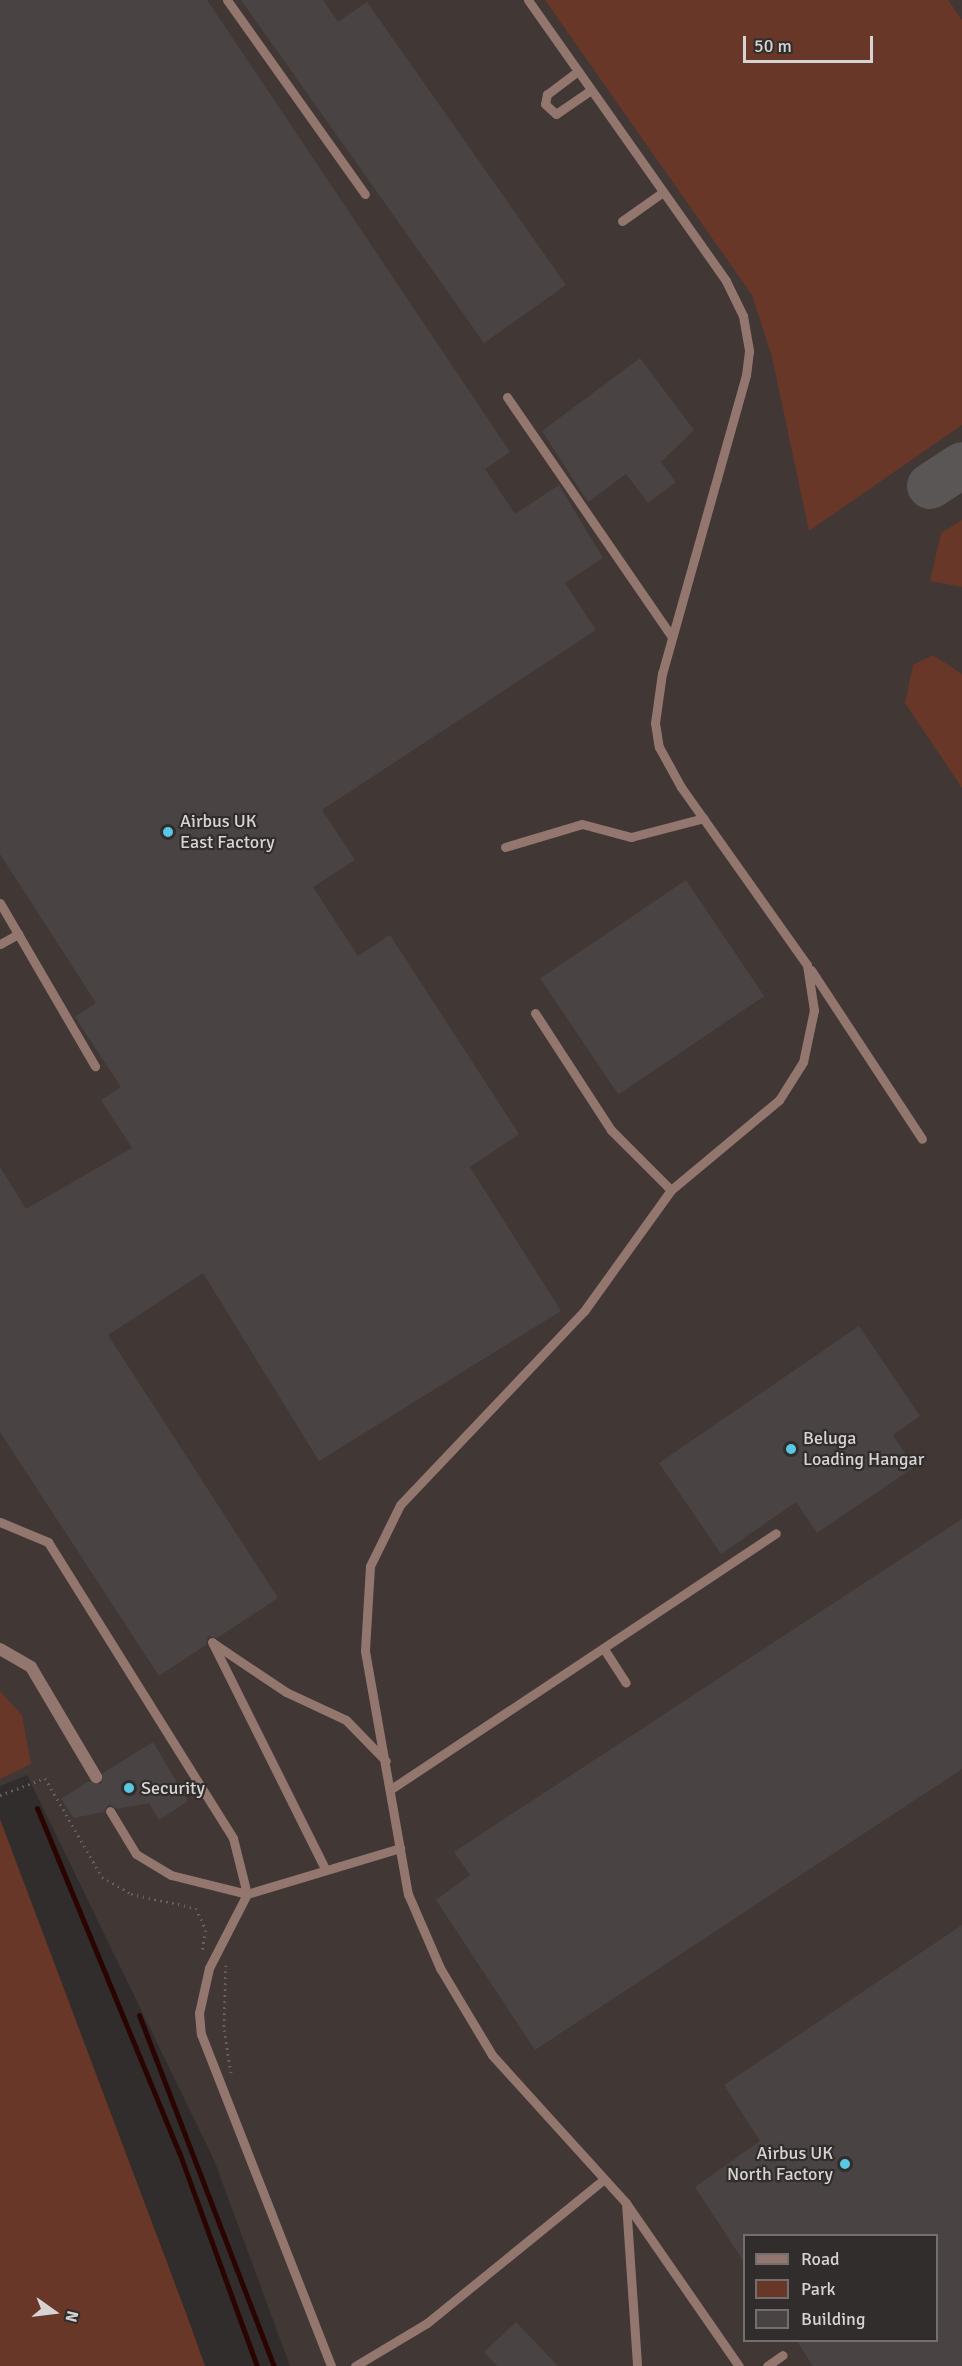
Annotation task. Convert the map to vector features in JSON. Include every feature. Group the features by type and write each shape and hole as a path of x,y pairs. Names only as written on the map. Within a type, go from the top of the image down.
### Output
{"street":[{"path":"0,1649 31,1667 96,1777"}],"lane":[{"path":"227,0 364,194"},
{"path":"528,0 736,300 749,351 672,637 655,723 669,768 807,965 922,1139"},
{"path":"578,71 547,94 545,104 556,114 591,90"},
{"path":"622,221 663,192"},
{"path":"507,397 672,637"},
{"path":"506,847 582,824 631,837 704,818"},
{"path":"0,903 95,1066"},
{"path":"0,944 18,934"},
{"path":"739,2366 626,2203 492,2055 465,2013 424,1937 400,1848 387,1762 369,1686 364,1622 370,1566 384,1532 432,1469 584,1311 671,1190 759,1120 803,1062 814,1010 807,965"},
{"path":"535,1013 611,1130 671,1190"},
{"path":"0,1522 48,1542 233,1838 247,1894 214,1958 199,2013 207,2058 331,2366"},
{"path":"392,1789 776,1533"},
{"path":"324,1867 212,1642 286,1692 345,1720 387,1762"},
{"path":"604,1649 626,1683"},
{"path":"110,1811 136,1854 171,1875 247,1894 324,1867 400,1848"},
{"path":"355,2366 427,2323 604,2179"},
{"path":"626,2203 637,2366"},
{"path":"767,2366 783,2355"}],"path":[{"path":"0,1796 45,1778 102,1877 131,1894 196,1908 206,1930 202,1950 230,1967 224,2030 234,2085"}],"shaded area":[{"path":"0,0 962,0 962,2366 290,2366 214,2160 27,1775 0,1786"}],"green space":[{"path":"545,0 948,0 962,20 962,425 809,531 772,357 752,295"},
{"path":"962,520 962,587 930,581 941,533"},
{"path":"933,655 962,674 962,788 905,703 913,665"},
{"path":"0,1691 22,1715 31,1764 0,1779"},
{"path":"0,1819 186,2313 205,2366 0,2366"}],"building":[{"name":"Airbus UK East Factory","path":"0,0 207,0 510,452 485,469 515,514 559,485 603,558 565,583 596,630 322,810 355,860 313,887 358,956 390,935 519,1134 470,1167 561,1311 319,1461 203,1273 108,1335 278,1598 217,1638 208,1636 206,1645 159,1676 0,1432 0,1167 26,1209 132,1148 101,1100 121,1087 75,1017 96,1003 0,854"},
{"path":"241,0 323,0 338,22 367,2 566,285 484,343"},
{"path":"640,358 694,430 661,462 676,482 648,503 626,474 588,502 542,431"},
{"path":"686,880 764,996 618,1094 540,978"},
{"name":"Beluga Loading Hangar","path":"859,1326 920,1416 893,1435 914,1467 817,1533 796,1502 721,1554 659,1463"},
{"path":"962,1519 962,1769 535,2050 436,1900 470,1875 454,1852"},
{"name":"Security","path":"153,1742 188,1801 159,1820 149,1803 117,1809 109,1804 103,1812 74,1818 61,1799 89,1781 101,1784 103,1773"},
{"name":"Airbus UK North Factory","path":"962,1925 962,2366 813,2366 797,2342 938,2342 938,2234 743,2234 743,2260 695,2187 760,2141 724,2085"},
{"path":"516,2322 558,2366 497,2366 484,2352"}],"waterway":[{"path":"37,1808 179,2152 257,2366"},
{"path":"139,2015 274,2366"}],"taxiway":[{"path":"930,486 962,465"}],"place":[{"name":"Airbus UK East Factory","path":"168,832"},
{"name":"Beluga Loading Hangar","path":"791,1449"},
{"name":"Security","path":"129,1788"},
{"name":"Airbus UK North Factory","path":"845,2164"}]}
